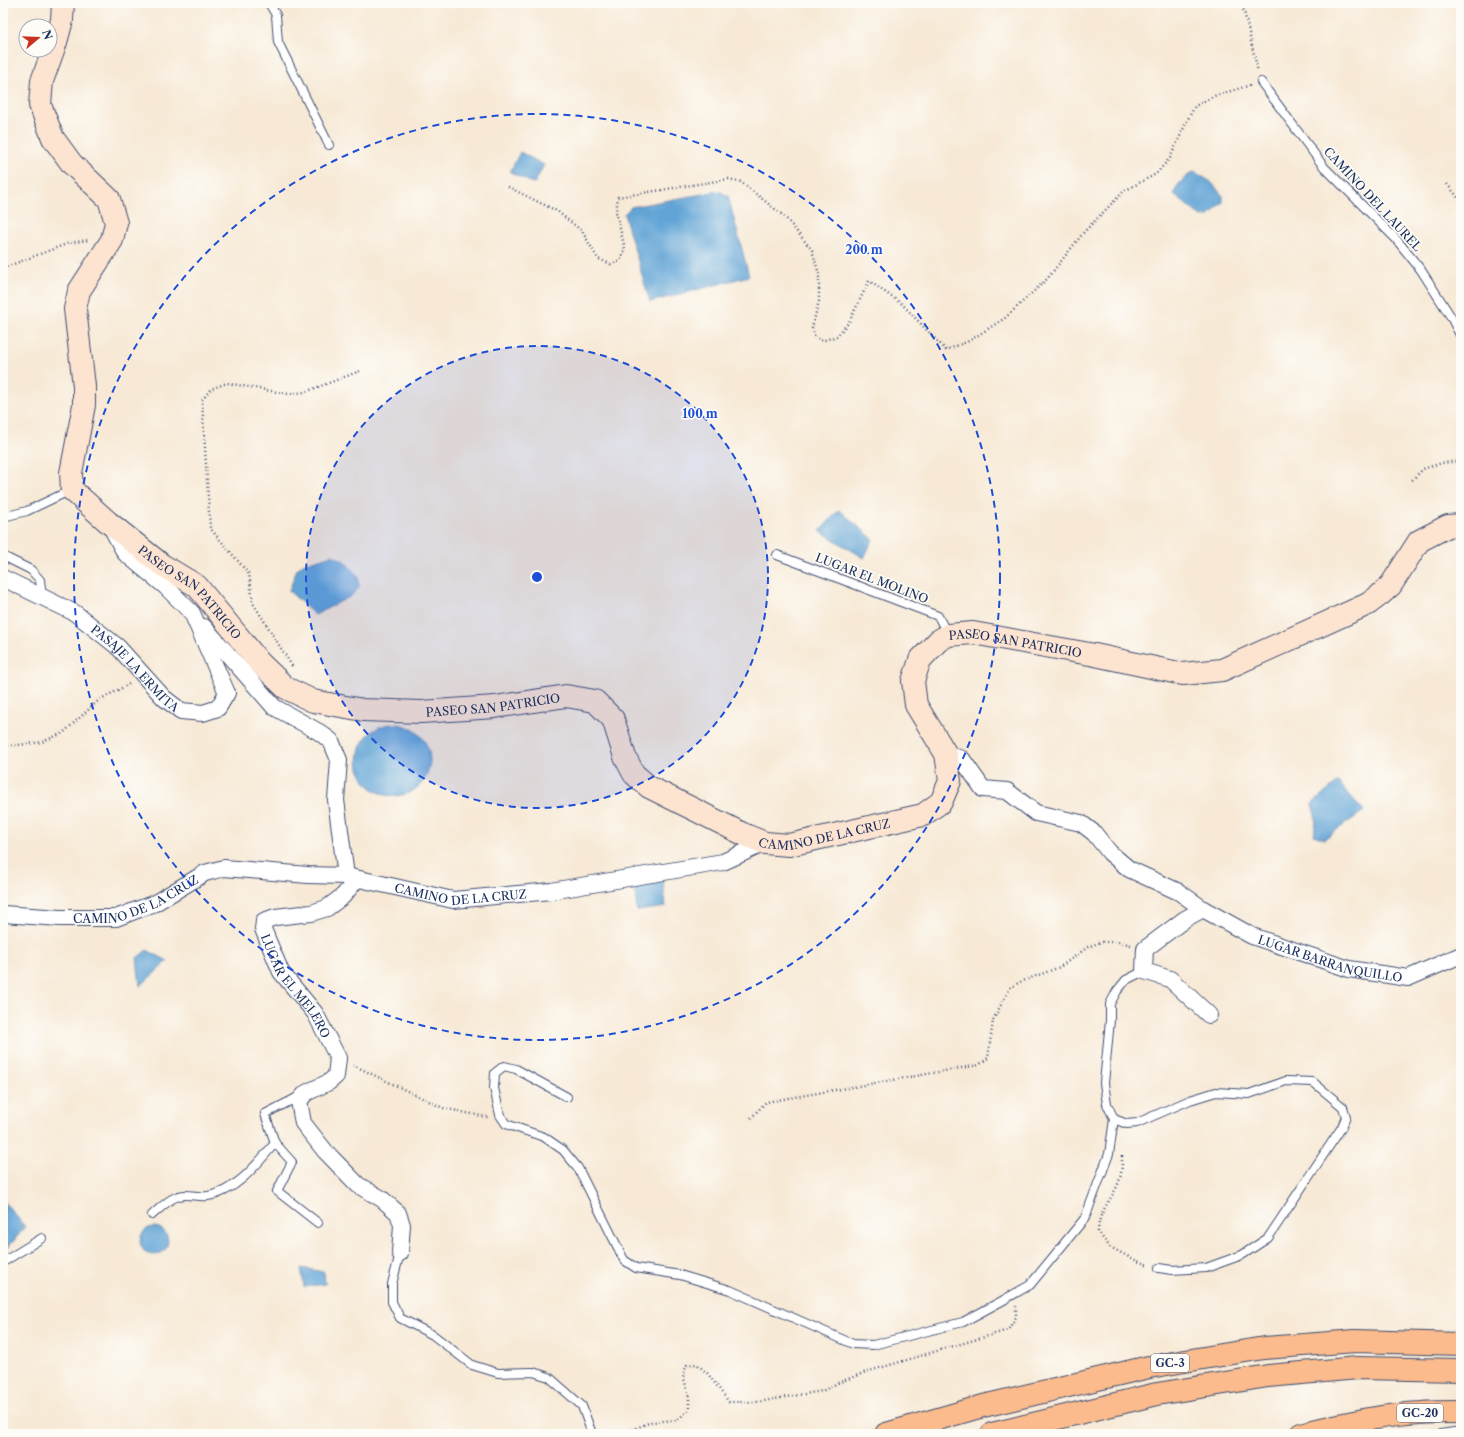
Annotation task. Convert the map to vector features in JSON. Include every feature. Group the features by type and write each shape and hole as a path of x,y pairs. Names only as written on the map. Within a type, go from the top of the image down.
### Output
{"main road":[{"name":"GC-3","path":"886,1434 983,1406 1149,1367 1264,1348 1354,1341 1461,1344"},
{"name":"GC-3","path":"992,1434 1157,1394 1268,1376 1358,1368 1461,1370"},
{"name":"GC-20","path":"1301,1434 1380,1417 1421,1412 1461,1412"}],"street":[{"path":"63,3 62,20 42,81 40,105 53,138 72,164 109,199 116,222 112,240 80,291 75,309 84,386 84,405 71,473 72,490"},
{"name":"PASEO SAN PATRICIO","path":"72,490 108,522 162,565 197,586 260,663 286,688 313,701 363,710 421,712 495,707 566,696 595,701 613,719 625,757 634,774 649,787 764,843"},
{"name":"PASAJE LA ERMITA","path":"4,580 75,613 118,647 164,698 181,711 202,713 218,708 226,692 192,614 165,586 125,553 108,522"},
{"name":"PASEO SAN PATRICIO","path":"923,815 941,802 950,781 946,754 916,705 913,681 920,660 938,641 948,635 973,633 1095,654 1183,674 1222,670 1368,604 1391,585 1419,541 1448,526 1461,525"},
{"path":"192,614 274,707 319,732 331,741 339,760 336,800 351,877"},
{"name":"LUGAR BARRANQUILLO","path":"946,754 962,758 982,789 1006,791 1036,813 1081,823 1094,833 1110,853 1129,869 1179,892 1203,909 1252,936 1349,970 1408,978 1461,955"},
{"name":"CAMINO DE LA CRUZ","path":"3,914 60,918 116,918 155,903 205,874 224,868 351,877 453,900 550,891 723,862 764,843 789,845 923,815"},
{"name":"LUGAR EL MELERO","path":"338,1058 315,1013 281,972 263,929 264,922 275,917 311,913 327,908 343,896 351,877"},
{"path":"1203,909 1185,919 1145,949 1144,971 1170,979 1209,1015"},
{"path":"338,1058 336,1076 329,1082 306,1093 299,1101 303,1123 325,1151 358,1185 382,1199 398,1213 402,1225 400,1253"}],"lane":[{"path":"269,3 276,15 278,42 328,145"},
{"name":"CAMINO DEL LAUREL","path":"1261,82 1324,167 1396,239 1421,270 1451,317 1461,337"},
{"path":"3,517 26,512 72,490"},
{"name":"LUGAR EL MOLINO","path":"777,555 938,616 948,635"},
{"path":"3,556 31,570 40,580 42,597"},
{"path":"567,1097 516,1069 504,1066 495,1073 494,1088 500,1115 506,1124 544,1137 563,1150 578,1168 624,1260 636,1268 680,1275 730,1290 852,1344 873,1345 963,1322 1030,1285 1084,1218 1109,1154 1114,1119 1107,1104 1104,1083 1110,1020 1110,1004 1117,991 1126,980 1144,971"},
{"path":"1114,1119 1127,1124 1137,1122 1190,1100 1216,1092 1249,1094 1286,1080 1313,1082 1343,1107 1346,1117 1342,1127 1268,1238 1242,1254 1206,1268 1172,1270 1159,1268"},
{"path":"306,1093 265,1114 275,1143 292,1162 277,1191 318,1223"},
{"path":"152,1214 170,1199 185,1195 208,1196 224,1191 250,1172 275,1143"},
{"path":"3,1262 42,1238"},
{"path":"400,1253 392,1284 392,1302 400,1318 433,1335 472,1365 498,1373 533,1372 549,1377 582,1406 592,1434"},
{"path":"1441,1434 1461,1431"}],"path":[{"path":"508,188 557,211 582,231 598,259 611,264 620,261 625,249 616,212 618,197 729,179 741,182 785,217 812,250 819,274 819,301 812,328 815,336 822,342 837,336 849,322 869,281 902,304 946,350 969,341 1004,318 1047,279 1084,232 1124,191 1156,174 1170,158 1195,106 1214,96 1261,82 1244,11 1239,3"},
{"path":"1447,184 1461,201"},
{"path":"3,268 68,243 96,239 112,240"},
{"path":"293,668 253,603 249,574 210,528 202,400 210,388 227,383 288,394 305,392 360,371"},
{"path":"1412,480 1423,470 1442,464 1461,461"},
{"path":"3,747 42,742 63,733 99,700 144,676"},
{"path":"751,1118 766,1102 979,1065 988,1058 994,1020 1010,988 1020,982 1060,968 1088,947 1101,942 1121,942 1145,949"},
{"path":"338,1058 443,1108 486,1117 500,1115"},
{"path":"1122,1152 1122,1167 1118,1184 1098,1222 1098,1232 1110,1247 1137,1262 1159,1268"},
{"path":"621,1434 651,1422 677,1420 689,1410 683,1374 687,1365 697,1364 708,1374 729,1402 758,1402 822,1391 866,1372 1008,1330 1016,1317 1015,1294"}],"water":[{"path":"520,152 544,165 534,184 510,172"},
{"path":"1195,172 1211,182 1223,196 1223,202 1209,216 1202,217 1174,195 1176,188 1182,181"},
{"path":"719,191 728,196 749,276 650,302 624,214 631,207"},
{"path":"839,510 873,539 864,558 820,531"},
{"path":"332,555 343,560 358,576 359,587 351,596 315,615 289,591 297,569 303,564"},
{"path":"387,724 401,724 408,726 420,734 428,746 430,760 428,774 420,786 408,794 401,796 387,796 380,794 368,786 360,774 358,767 358,753 360,746 368,734 380,726"},
{"path":"1338,782 1364,811 1324,839 1314,835 1316,819 1312,804"},
{"path":"663,880 666,907 637,911 634,884"},
{"path":"147,950 168,961 140,986 137,958"},
{"path":"3,1200 25,1227 6,1250 3,1245"},
{"path":"154,1227 164,1231 168,1241 164,1251 154,1255 144,1251 140,1241 144,1231"},
{"path":"301,1268 324,1272 325,1284 304,1287"}]}
